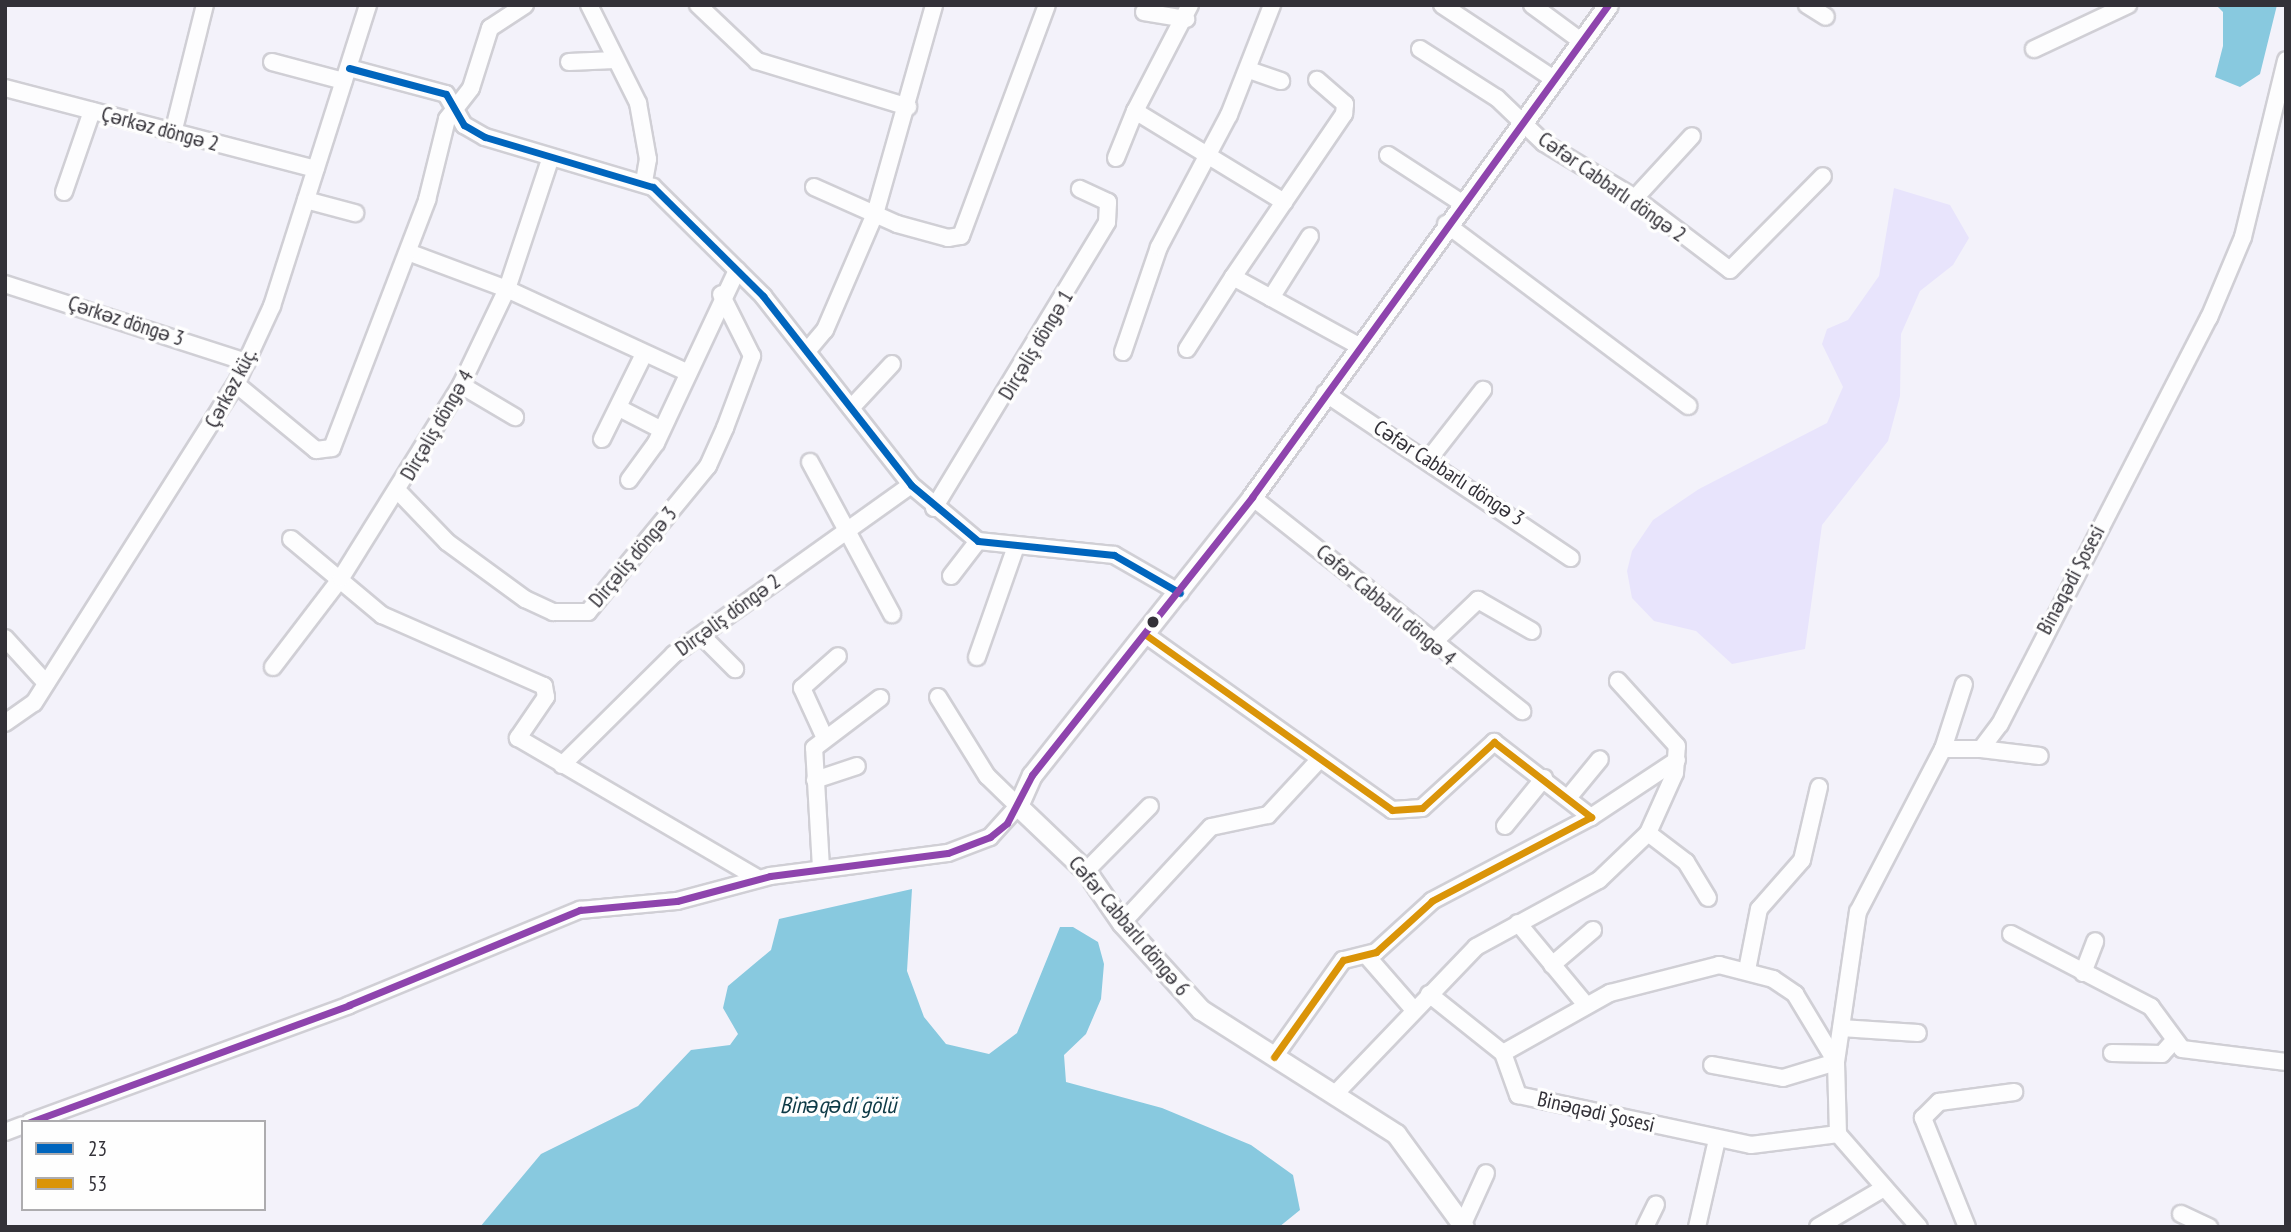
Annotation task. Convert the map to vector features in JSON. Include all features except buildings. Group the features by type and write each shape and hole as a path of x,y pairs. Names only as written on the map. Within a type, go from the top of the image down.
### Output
{"street":[{"path":"173,133 205,5"},
{"name":"Çərkəz küç.","path":"5,723 22,717 46,683 236,384 247,362 306,200 368,5"},
{"path":"589,5 645,124 644,181"},
{"path":"698,5 757,61 908,107"},
{"path":"808,350 825,330 875,214 908,107 934,5"},
{"path":"814,187 875,214 948,238 961,236 1047,5"},
{"path":"1123,352 1159,247 1210,153 1249,70 1272,5"},
{"path":"1442,5 1554,79"},
{"path":"1532,5 1581,41"},
{"path":"35,1120 349,1005 580,910 713,894 758,878 972,846 990,837 1018,806 1032,775 1180,593 1252,497 1446,224 1608,5"},
{"path":"1807,5 1826,17"},
{"path":"2034,49 2128,5"},
{"path":"236,384 316,450 332,448 408,252 439,139 471,88 490,28 517,6"},
{"path":"1116,158 1135,111 1188,12 1144,12"},
{"name":"Cəfər Cabbarlı döngə 2","path":"1420,49 1522,120 1544,142 1635,198 1730,270 1823,176"},
{"path":"569,62 615,60"},
{"name":"Binəqədi Şosesi","path":"1981,749 2000,724 2229,275 2263,166 2286,60"},
{"path":"272,62 433,88 446,94 471,132 551,157 644,181 737,270 808,350 911,485 934,508 978,541 1015,549 1114,555 1180,593"},
{"path":"1249,70 1281,81"},
{"path":"1187,349 1233,276 1344,114 1345,104 1317,80"},
{"name":"Çərkəz döngə 2","path":"5,88 316,169"},
{"path":"64,192 92,111"},
{"path":"1135,111 1210,153 1283,202"},
{"path":"1635,198 1692,136"},
{"path":"1388,155 1462,203"},
{"name":"Dirçəliş döngə 4","path":"274,667 341,578 398,491 461,385 507,289 551,157"},
{"name":"Dirçəliş döngə 1","path":"934,508 1107,222 1108,202 1080,189"},
{"path":"306,200 355,213"},
{"path":"1446,224 1688,406"},
{"path":"1271,298 1310,236"},
{"path":"408,252 507,289 687,372"},
{"path":"629,480 662,430 721,294 737,270"},
{"path":"1233,276 1359,346"},
{"name":"Çərkəz döngə 3","path":"5,284 247,362"},
{"name":"Dirçəliş döngə 3","path":"398,491 447,542 525,599 553,612 588,612 708,466 725,428 752,356 721,294"},
{"path":"603,439 644,354"},
{"path":"850,408 892,364"},
{"path":"461,385 515,417"},
{"path":"1429,459 1483,390"},
{"name":"Cəfər Cabbarlı döngə 3","path":"1325,393 1429,459 1571,558"},
{"path":"619,408 662,430"},
{"path":"810,462 892,614"},
{"name":"Dirçəliş döngə 2","path":"562,765 649,674 911,485"},
{"name":"Cəfər Cabbarlı döngə 4","path":"1252,497 1522,711"},
{"path":"291,539 401,626 544,686 546,697 518,738 758,878"},
{"path":"951,576 978,541"},
{"path":"977,657 1015,549"},
{"path":"1434,642 1478,600 1532,631"},
{"path":"1146,635 1376,802 1408,812 1437,798 1494,742 1544,778 1591,817"},
{"path":"702,636 735,669"},
{"path":"5,638 46,683"},
{"path":"824,736 802,688 838,656"},
{"path":"1337,1092 1476,947 1599,880 1648,833 1677,760 1672,735 1618,681"},
{"path":"1919,1227 1838,1134 1836,1062 1858,912 1943,749 1964,684"},
{"path":"938,697 987,776 1018,806"},
{"path":"821,868 814,748 824,736 880,698"},
{"path":"1943,749 1981,749 2040,755"},
{"path":"1568,798 1600,759"},
{"path":"1274,1057 1334,967 1366,955 1432,901 1591,817 1677,760"},
{"path":"1122,923 1211,827 1268,815 1318,761"},
{"path":"815,780 857,766"},
{"path":"1505,826 1544,778"},
{"path":"1747,970 1759,909 1802,860 1819,787"},
{"name":"Cəfər Cabbarlı döngə 6","path":"1018,806 1086,871 1122,923 1216,1023 1337,1092 1407,1145 1463,1226"},
{"path":"1086,871 1150,806"},
{"path":"1648,833 1679,854 1708,898"},
{"path":"1517,923 1586,1005"},
{"path":"1552,965 1592,930"},
{"path":"2011,934 2151,1007 2172,1043 2196,1052 2286,1062"},
{"path":"2082,973 2095,941"},
{"path":"1366,955 1414,1010"},
{"path":"1429,994 1503,1053 1586,1005 1703,967 1747,970 1795,994 1836,1062"},
{"path":"1841,1028 1918,1033"},
{"path":"2112,1053 2162,1054 2172,1043"},
{"name":"Binəqədi Şosesi","path":"1503,1053 1518,1094 1717,1140 1774,1144 1838,1134"},
{"path":"1712,1065 1783,1078 1836,1062"},
{"path":"1967,1227 1923,1118 1939,1102 2014,1092"},
{"path":"1697,1227 1717,1140"},
{"path":"1463,1226 1486,1173"},
{"path":"1818,1227 1884,1188"},
{"path":"1645,1227 1656,1203"}],"shaded area":[{"path":"1894,188 1950,205 1969,238 1953,265 1920,291 1901,334 1900,396 1888,441 1822,525 1805,649 1732,664 1696,631 1654,621 1632,598 1627,571 1632,551 1653,520 1699,489 1827,423 1843,387 1822,344 1827,329 1848,320 1879,276"}],"water":[{"path":"2216,5 2277,5 2260,74 2240,87 2215,77 2223,46 2223,12"},
{"name":"Binəqədi gölü","path":"912,889 907,971 924,1017 946,1044 989,1054 1017,1033 1060,927 1073,927 1098,942 1104,964 1101,999 1086,1034 1064,1055 1066,1082 1162,1108 1251,1145 1293,1175 1300,1210 1279,1227 480,1227 541,1154 638,1106 691,1050 730,1045 738,1034 723,1008 728,986 771,950 779,919"}],"transit line":[{"path":"35,1120 349,1005 580,910 677,901 770,876 948,853 990,837 1007,823 1032,775 1252,497 1608,5"},
{"name":"23","path":"349,68 446,94 464,125 485,137 653,187 763,296 911,485 978,541 1114,555 1180,593"},
{"name":"53","path":"1146,635 1392,810 1422,808 1494,742 1591,817 1432,901 1376,952 1343,960 1274,1057"}]}
